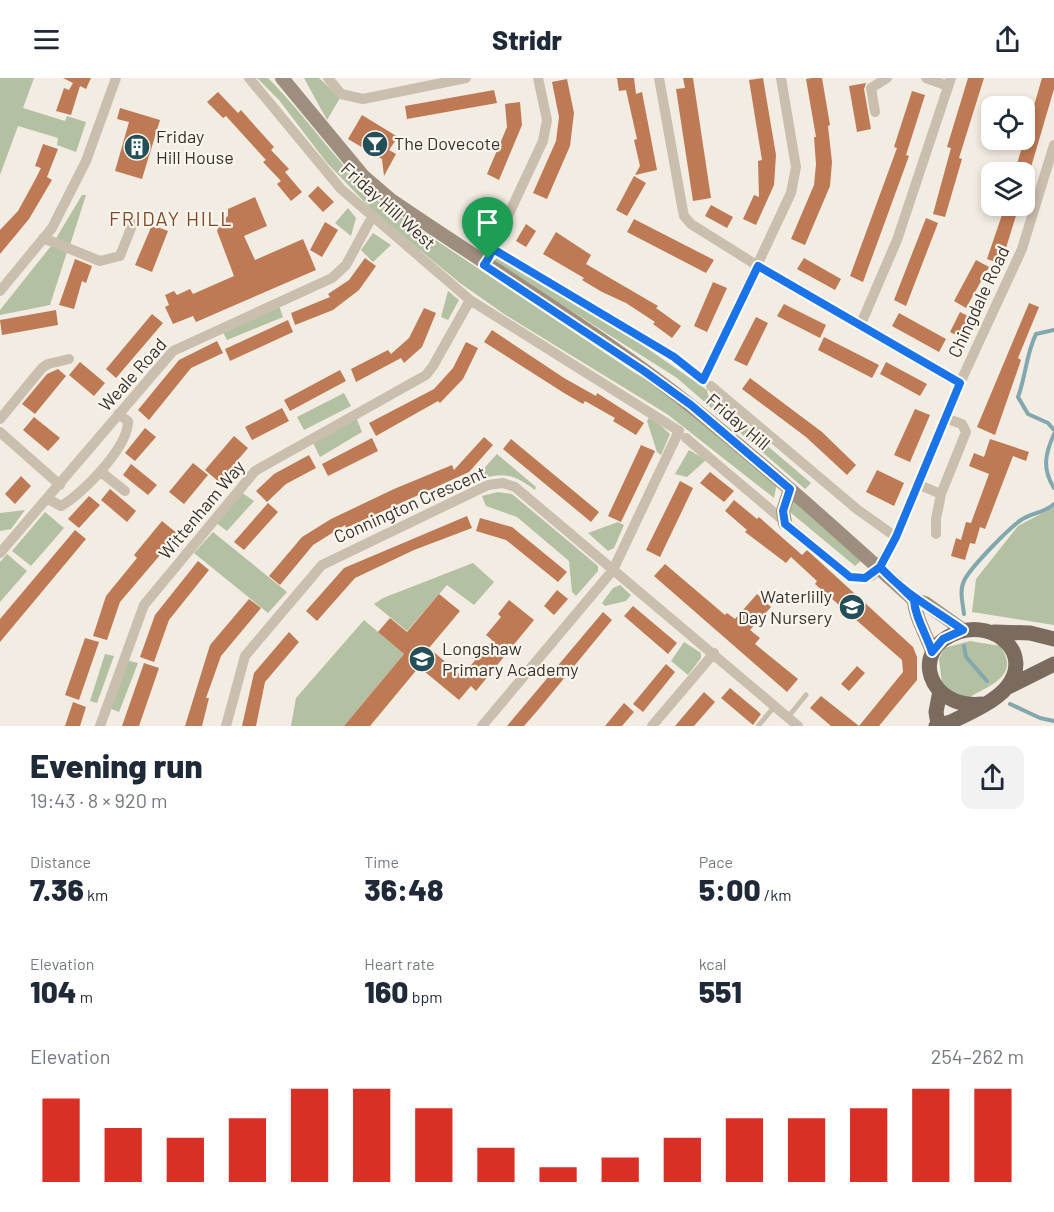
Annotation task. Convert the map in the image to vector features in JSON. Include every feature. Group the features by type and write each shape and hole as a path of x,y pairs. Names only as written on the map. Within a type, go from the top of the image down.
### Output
{"main road":[{"name":"Friday Hill","path":"282,78 363,176 391,200 691,405 880,567 914,600 925,603 969,630"},
{"path":"785,524 783,511 790,489"},
{"name":"Friday Hill","path":"914,600 915,612 926,633 932,652"},
{"path":"994,632 1010,646 1014,657 1013,674 996,696 958,704 940,691 931,673 932,652 943,639 969,630 1030,633 1054,639"},
{"path":"940,691 936,712 937,725 951,723 1054,664"}],"street":[{"path":"0,291 52,228 86,161 116,78"},
{"name":"Friday Hill West","path":"249,78 301,144 341,189 470,300 682,435 850,577 865,578 880,567"},
{"path":"327,78 341,94 363,99 412,83 466,78"},
{"path":"484,265 543,141 547,120 538,78"},
{"path":"659,78 684,216 692,224 758,266 960,383"},
{"path":"707,383 791,193 796,167 781,78"},
{"path":"875,112 871,88 886,78"},
{"path":"860,326 897,240 950,82 926,78"},
{"name":"Chingdale Road","path":"880,567 896,537 960,383 1022,249 1054,145"},
{"name":"Weale Road","path":"2,548 48,499 118,414 179,347 340,273 372,218"},
{"path":"43,238 100,261 120,256 133,223"},
{"path":"493,249 674,357 858,510 896,537"},
{"name":"Wittenham Way","path":"100,726 144,605 255,471 426,375 470,300"},
{"path":"0,419 42,368 48,364 69,359"},
{"path":"48,499 57,506 68,503 101,472 127,431 128,421 118,414"},
{"path":"936,534 936,519 941,494 966,432 966,427 962,424 945,418"},
{"path":"0,432 60,485"},
{"path":"482,726 613,570 682,435"},
{"path":"101,472 125,491"},
{"name":"Connington Crescent","path":"226,726 245,656 322,565 488,485 503,483 515,487 714,652 798,726"},
{"path":"917,484 941,494"},
{"path":"652,726 714,652"}],"lane":[{"path":"788,717 806,695"},
{"path":"758,726 774,707"}],"green space":[{"path":"0,78 34,78 23,108 65,121 67,116 86,122 76,152 57,145 58,138 18,126 0,175"},
{"path":"257,78 268,78 338,159 383,205 686,407 777,483 774,498 667,414 504,314 460,283 376,214 327,163 279,100"},
{"path":"304,78 319,78 340,98 327,120"},
{"path":"82,195 86,195 70,245 55,240"},
{"path":"348,208 356,218 351,236 335,223"},
{"path":"373,233 391,245 373,262 361,250"},
{"path":"51,246 67,252 50,305 0,315 0,310"},
{"path":"497,257 638,342 707,390 708,395 811,483 805,489 677,378 494,262"},
{"path":"448,291 459,300 448,320 441,317"},
{"path":"278,303 283,317 227,340 222,330"},
{"path":"344,393 351,406 304,430 297,417"},
{"path":"650,416 670,434 661,455 657,452 647,421"},
{"path":"356,417 362,432 320,457 312,441"},
{"path":"689,450 706,460 687,477 675,474"},
{"path":"497,454 536,487 535,490 509,476 480,479 478,475"},
{"path":"241,492 254,501 227,531 215,522"},
{"path":"498,492 512,494 598,566 598,571 576,596 572,592 569,561 517,517 486,506 482,496"},
{"path":"794,496 863,559 855,566 790,512"},
{"path":"1054,507 1054,625 972,612 976,579 1018,526"},
{"path":"25,510 11,529 0,531 0,513"},
{"path":"45,512 64,528 31,566 12,551"},
{"path":"618,522 624,525 614,548 608,551 588,533"},
{"path":"213,532 287,592 268,613 194,553"},
{"path":"7,554 27,571 0,602 0,562"},
{"path":"473,563 494,582 474,605 447,585 407,631 374,604 383,598"},
{"path":"620,585 631,595 626,601 605,606 602,603 613,588"},
{"path":"364,620 404,654 344,726 291,726 296,698"},
{"path":"970,641 1000,646 1006,656 1007,665 1005,673 999,679 966,699 956,696 942,684 939,659 944,648"},
{"path":"684,642 701,653 701,658 688,675 671,661"},
{"path":"105,654 114,656 97,703 90,701"},
{"path":"126,660 138,663 119,712 109,708"}],"building":[{"path":"63,78 91,78 86,89 80,86 71,115 56,111 64,88 69,90 73,83"},
{"path":"617,78 634,78 636,94 642,92 657,170 635,175 640,166 634,140 637,139 626,90 619,91"},
{"path":"683,78 693,78 711,198 693,201 676,89 685,88"},
{"path":"763,78 776,155 774,185 756,225 743,219 754,195 759,197 758,161 762,160 749,80"},
{"path":"822,78 830,125 828,126 832,162 830,186 805,245 791,239 814,185 816,164 814,137 816,137 806,79"},
{"path":"968,78 984,78 959,158 962,159 945,217 933,214 951,148 947,147"},
{"path":"1042,78 1054,78 1054,89 1033,162 1018,162 1021,150 1035,150 1035,102"},
{"path":"567,79 574,113 570,146 547,199 533,193 556,141 559,117 552,82"},
{"path":"866,83 864,89 871,129 857,132 849,86"},
{"path":"494,90 497,103 407,119 405,106"},
{"path":"912,91 925,95 906,155 909,156 863,282 850,276 897,148 894,147"},
{"path":"218,92 238,113 241,110 274,147 271,150 289,169 285,172 302,192 291,201 277,184 281,181 263,162 266,160 226,116 223,118 207,102"},
{"path":"520,102 522,125 499,180 487,174 507,127 505,104"},
{"name":"Friday Hill House","path":"120,108 160,120 142,179 115,171 129,122 117,119"},
{"name":"The Dovecote","path":"362,115 398,137 389,150 396,154 384,176 382,159 348,139"},
{"path":"43,144 58,149 47,177 52,180 29,219 0,254 0,230 18,211 41,168 35,166"},
{"path":"634,176 646,183 627,216 616,210"},
{"path":"318,186 334,202 323,212 308,196"},
{"path":"255,197 267,226 244,236 255,260 303,239 316,270 196,322 193,316 173,324 165,307 169,305 165,295 174,291 177,295 190,289 193,294 234,276 217,231 220,223 228,216 228,209"},
{"path":"711,205 733,217 727,228 705,216"},
{"path":"1002,216 1016,216 1001,264 987,259"},
{"path":"926,218 938,223 906,306 894,300"},
{"path":"634,219 714,260 706,273 627,232"},
{"path":"325,222 338,230 322,257 310,250"},
{"path":"526,224 536,231 526,247 516,241"},
{"path":"152,225 168,231 152,272 135,265"},
{"path":"556,232 591,255 586,264 658,306 656,308 681,326 672,338 653,324 655,322 626,303 602,292 582,280 584,278 543,254"},
{"path":"365,258 376,266 359,290 333,310 295,325 291,313 330,297 328,294 349,280"},
{"path":"804,258 841,279 835,290 797,269"},
{"path":"75,259 92,266 86,283 82,281 74,309 59,305"},
{"path":"976,260 989,267 966,308 954,301"},
{"path":"713,282 727,288 707,332 694,326"},
{"path":"1029,303 1039,307 1018,358 1021,360 995,435 977,427"},
{"path":"784,304 826,325 820,338 777,316"},
{"path":"424,308 436,313 422,347 404,363 401,358 356,382 351,369 388,350 391,354 409,338"},
{"path":"56,310 58,325 2,335 0,320"},
{"path":"960,312 972,318 962,338 950,332"},
{"path":"899,313 946,339 939,352 892,326"},
{"path":"152,314 163,323 116,378 106,369"},
{"path":"756,317 768,323 747,366 734,360"},
{"path":"288,320 293,332 230,361 225,349"},
{"path":"492,330 564,378 596,396 597,393 644,423 636,435 613,421 615,418 585,401 583,404 564,393 484,342"},
{"path":"824,337 879,365 872,378 818,350"},
{"path":"217,341 223,353 191,368 149,420 138,410 179,360"},
{"path":"466,342 478,348 463,379 440,403 438,401 376,436 369,423 434,389 453,368"},
{"path":"80,362 105,383 94,396 69,375"},
{"path":"886,362 927,384 920,396 880,374"},
{"path":"58,369 66,376 35,414 22,404 47,374"},
{"path":"340,370 346,381 290,411 284,400"},
{"path":"750,378 822,432 856,465 847,475 806,437 742,389"},
{"path":"282,408 289,421 252,440 245,427"},
{"path":"915,409 930,415 910,462 894,455"},
{"path":"34,417 60,438 48,451 23,430"},
{"path":"145,428 156,437 135,461 125,453"},
{"path":"234,436 248,448 219,482 205,470"},
{"path":"484,437 493,445 469,472 346,528 345,525 313,545 280,585 269,576 302,537 331,519 394,489 452,465 454,470"},
{"path":"372,438 378,451 328,476 322,464"},
{"path":"511,439 599,512 591,522 503,449"},
{"path":"990,439 1029,452 1026,461 1013,456 985,529 980,527 975,544 970,543 965,560 951,556 956,538 961,540 966,522 971,523 989,474 969,466 974,453 984,457"},
{"path":"641,445 655,451 621,522 608,516"},
{"path":"309,455 316,468 286,484 267,502 256,491 274,474"},
{"path":"193,463 208,475 184,504 169,492"},
{"path":"131,464 157,485 148,495 123,475"},
{"path":"877,470 904,483 894,506 866,492"},
{"path":"710,472 734,491 724,502 700,483"},
{"path":"21,476 31,486 15,504 5,494"},
{"path":"680,481 693,488 660,557 646,550"},
{"path":"110,489 136,511 127,522 101,500"},
{"path":"89,496 100,505 79,528 68,519"},
{"path":"734,500 757,519 759,517 802,555 807,550 913,647 917,657 917,680 879,726 859,726 903,672 902,660 815,584 817,581 791,557 786,563 745,532 747,530 725,511"},
{"path":"268,503 278,512 244,550 234,542"},
{"path":"467,516 472,528 414,550 355,578 317,621 306,611 344,568"},
{"path":"480,518 512,527 567,572 558,582 506,540 476,531"},
{"path":"162,521 178,534 120,602 107,640 93,636 106,596 137,558 134,555"},
{"path":"75,530 86,539 0,642 0,619"},
{"path":"198,561 209,570 169,620 154,662 140,657 155,615"},
{"path":"665,564 725,615 727,613 735,619 757,594 771,607 750,630 760,638 755,644 798,679 787,692 654,576"},
{"path":"557,590 568,599 554,615 544,606"},
{"path":"439,594 460,611 429,648 462,676 492,640 486,635 501,617 498,614 509,600 534,620 476,691 471,686 459,700 419,667 370,726 344,726 404,654 378,632 390,618 407,632"},
{"path":"249,599 261,608 221,656 206,698 209,698 202,726 185,726 210,645"},
{"path":"633,606 677,643 668,654 624,616"},
{"path":"603,612 612,620 538,710 524,726 507,726"},
{"path":"289,632 299,642 265,682 256,726 242,726 254,673"},
{"path":"85,638 99,642 79,700 65,695"},
{"path":"144,663 159,668 139,726 122,726"},
{"path":"666,664 675,672 643,712 633,704"},
{"path":"857,666 865,673 849,691 841,684"},
{"path":"730,688 761,714 753,725 721,698"},
{"path":"704,692 715,702 694,726 675,726"},
{"path":"821,696 859,726 831,726 810,708"},
{"path":"73,702 86,707 80,726 65,726"},
{"path":"624,703 634,712 622,726 605,726"}],"waterway":[{"path":"1054,330 1036,334 1018,397 1028,414 1048,423 1054,430"},
{"path":"1054,434 1046,461 1046,468 1054,488"},
{"path":"964,614 962,589 967,575 1015,524 1054,504"},
{"path":"964,646 966,657 987,681"},
{"path":"1010,704 1040,718 1054,721"}],"place":[{"name":"The Dovecote","path":"375,144"},
{"name":"Friday Hill House","path":"137,147"},
{"name":"Waterlilly Day Nursery","path":"852,607"},
{"name":"Longshaw Primary Academy","path":"422,659"}],"district":[{"name":"FRIDAY HILL","path":"171,219"}],"route":[{"path":"488,259 484,265 520,287 691,405 790,489 783,511 785,524 850,577 865,578 873,575 880,567 914,600 925,603 963,630 943,639 932,652 926,633 915,612 914,600 893,581 880,567 896,537 960,383 758,266 703,380 674,357 493,249 488,259"}]}
